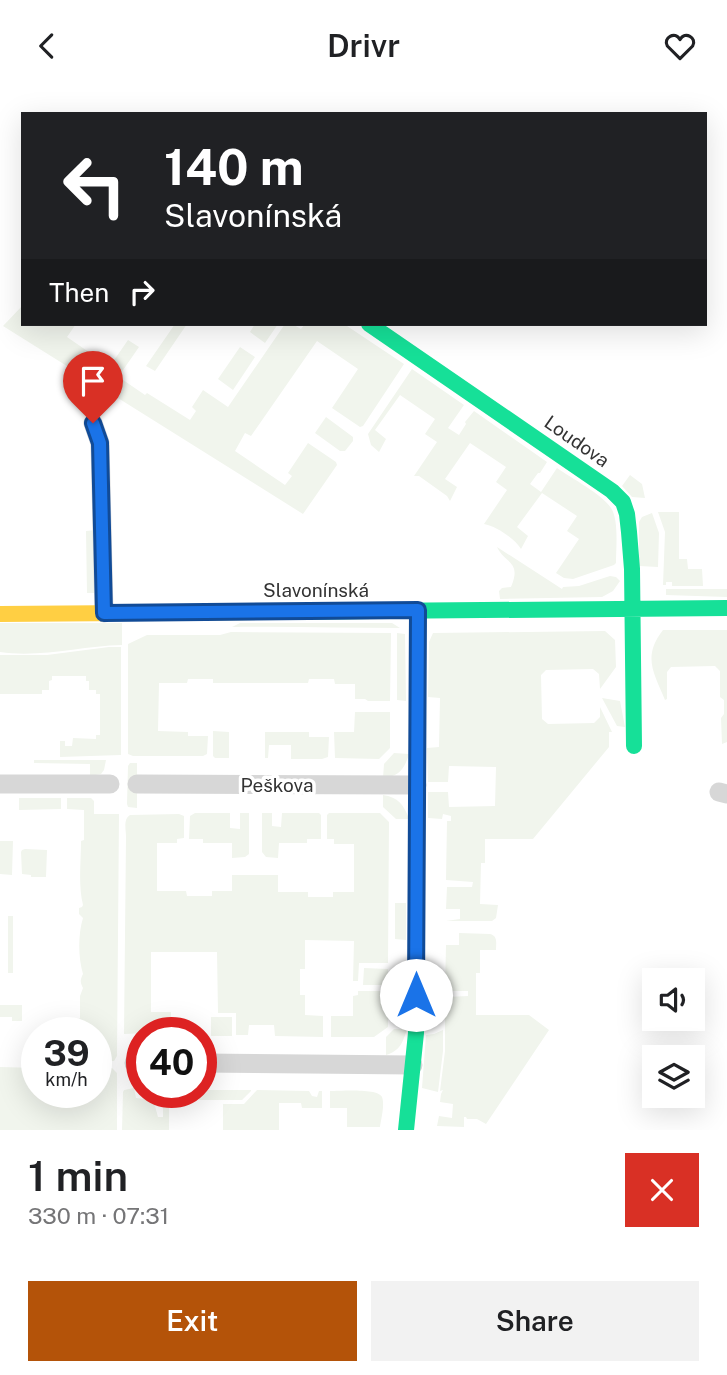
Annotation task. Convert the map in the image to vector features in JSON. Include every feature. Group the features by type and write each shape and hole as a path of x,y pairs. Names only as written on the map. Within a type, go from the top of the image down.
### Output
{"street":[{"name":"Loudova","path":"372,326 612,491 623,502 629,532 632,609"},
{"path":"93,423 100,443 104,613"},
{"name":"Slavonínská","path":"0,614 727,608"},
{"path":"632,609 634,746"},
{"path":"406,1130 416,1033 418,610"},
{"path":"0,784 110,784"},
{"name":"Peškova","path":"137,784 417,785"},
{"path":"217,1063 413,1065"}],"shaded area":[{"path":"21,307 21,326 75,326 67,337 96,357 94,360 145,395 147,393 190,420 196,411 192,407 203,390 228,407 284,326 301,329 303,326 347,326 404,364 360,427 332,408 358,369 317,341 251,436 245,433 235,451 285,485 292,476 288,473 308,443 336,462 337,465 303,514 3,326"},
{"path":"174,326 186,326 155,371 146,366"},
{"path":"254,326 277,326 265,343 250,332"},
{"path":"128,340 139,347 121,373 110,366"},
{"path":"240,347 255,357 233,390 218,379"},
{"path":"412,369 464,405 448,428 459,435 474,411 547,462 530,484 541,492 557,468 607,503 614,513 616,563 573,579 556,573 579,539 567,531 577,516 542,493 517,527 528,536 521,549 505,533 484,524 507,490 496,482 506,467 470,443 445,479 457,487 450,501 419,476 414,476 437,442 425,434 435,419 400,395 375,430 386,439 379,452 371,445 368,434"},
{"path":"326,417 353,437 345,451 340,451 315,433"},
{"path":"630,475 642,484 645,498 632,497 622,486"},
{"path":"658,512 679,512 679,559 687,559 688,569 702,569 703,586 672,586 672,582 663,585 665,532"},
{"path":"652,513 659,533 658,567 639,566 639,522 642,517"},
{"path":"96,530 96,593 87,593 86,531"},
{"path":"497,547 562,589 610,576 620,581 613,591 602,597 500,599 499,591 511,587 515,572 514,567"},
{"path":"666,589 727,589 727,597 666,595"},
{"path":"0,623 122,623 122,645 30,654 0,652"},
{"path":"240,623 392,623 400,628 232,627"},
{"path":"663,630 727,630 727,742 722,744 721,718 724,714 724,700 720,697 720,671 715,666 671,667 667,672 665,700 652,665 653,649"},
{"path":"605,631 615,640 616,667 600,689 599,674 593,669 546,670 541,675 542,719 548,724 594,723 600,717 600,707 612,732 609,732 609,747 533,839 485,839 485,863 481,863 480,904 498,905 496,918 492,921 446,921 460,919 460,909 446,909 447,887 472,887 473,882 446,880 447,821 451,821 451,816 443,814 442,819 428,818 428,792 448,792 449,807 495,806 496,767 449,766 448,782 428,782 427,748 439,747 440,698 428,697 429,642 433,633"},
{"path":"231,632 391,633 390,701 355,699 355,684 335,684 334,679 309,679 308,683 213,683 213,679 188,679 187,683 159,683 158,731 208,736 207,754 128,754 128,644 147,635 220,635"},
{"path":"397,633 405,634 406,701 397,700"},
{"path":"121,647 121,755 60,757 60,741 65,741 65,746 72,746 73,738 96,739 96,735 100,735 100,694 96,694 96,690 89,690 86,676 52,676 49,690 42,690 42,694 0,694 0,655 47,655"},
{"path":"602,698 620,701 625,727 617,726"},
{"path":"355,712 390,712 390,748 379,759 335,758 334,732 354,732"},
{"path":"213,731 229,732 229,758 213,756"},
{"path":"265,732 309,732 309,737 329,737 328,757 291,759 291,745 269,745 268,758 265,758"},
{"path":"394,753 409,754 406,764 393,776 383,778 384,764"},
{"path":"34,760 106,760 101,774 90,776 90,764 34,763"},
{"path":"130,763 137,763 137,808 128,807 127,804"},
{"path":"383,795 400,803 409,819 396,819 383,807"},
{"path":"19,798 61,798 61,809 19,810"},
{"path":"67,798 91,798 94,801 94,814 119,814 117,1056 114,1061 112,1017 80,1017 83,974 79,946 83,918 79,914 79,908 83,905 80,873 84,810 67,809"},
{"path":"195,813 230,813 230,828 240,829 240,813 249,813 249,854 232,858 232,843 203,843 203,839 189,839 190,816"},
{"path":"262,813 272,813 272,826 281,827 282,813 319,813 321,839 307,839 307,843 279,843 278,858 266,857 262,852"},
{"path":"380,813 389,822 388,963 359,963 358,981 353,981 354,941 305,940 305,969 300,969 300,995 305,995 305,1015 323,1016 323,1037 275,1036 274,1025 249,1025 248,1035 236,1035 236,1013 218,1013 217,952 151,952 151,1012 171,1012 171,1017 126,1017 124,1034 126,819 130,815 184,816 184,838 177,839 177,843 157,843 157,891 186,891 187,896 212,896 212,891 232,891 232,875 278,875 278,892 308,892 308,897 333,897 333,892 354,892 354,844 334,844 334,839 327,839 327,815"},
{"path":"0,841 13,841 12,875 0,874"},
{"path":"25,849 47,850 46,877 22,874 21,852"},
{"path":"395,903 406,903 406,940 395,939"},
{"path":"8,916 13,916 13,973 8,973"},
{"path":"459,933 490,934 496,940 496,950 480,950 480,973 476,973 476,1015 529,1015 549,1030 486,1124 464,1117 464,1127 437,1126 439,1116 452,1118 453,1104 440,1102 445,1051 445,998 468,996 468,991 445,990 446,945 459,945"},
{"path":"364,968 388,969 388,985 363,985"},
{"path":"358,991 388,991 388,1027 374,1037 331,1037 331,1016 353,1016 353,996 358,995"},
{"path":"0,1005 22,1005 21,1021 12,1021 12,1017 0,1017"},
{"path":"217,1017 232,1017 232,1036 217,1036"},
{"path":"394,1029 407,1029 400,1045 386,1055 386,1037"},
{"path":"443,1030 438,1092 422,1088 426,1035"},
{"path":"0,1067 21,1068 21,1108 112,1108 112,1068 117,1073 117,1130 0,1130"},
{"path":"124,1090 126,1108 156,1108 158,1117 163,1117 163,1108 169,1108 169,1130 122,1130"},
{"path":"217,1090 251,1090 242,1100 217,1100"},
{"path":"257,1090 309,1091 312,1096 317,1097 319,1091 322,1091 322,1108 302,1108 301,1103 279,1103 279,1130 223,1130 223,1104 244,1104"},
{"path":"330,1091 379,1094 383,1104 380,1127 347,1127 347,1108 330,1108"}],"traffic: fast":[{"path":"372,326 612,491 623,502 627,514 632,569 634,746"},
{"path":"262,612 727,608"},
{"path":"406,1130 416,1033 418,610"}],"traffic: slow":[{"path":"0,614 262,612"}],"route":[{"path":"93,423 100,443 104,613 418,610 416,995"}]}
